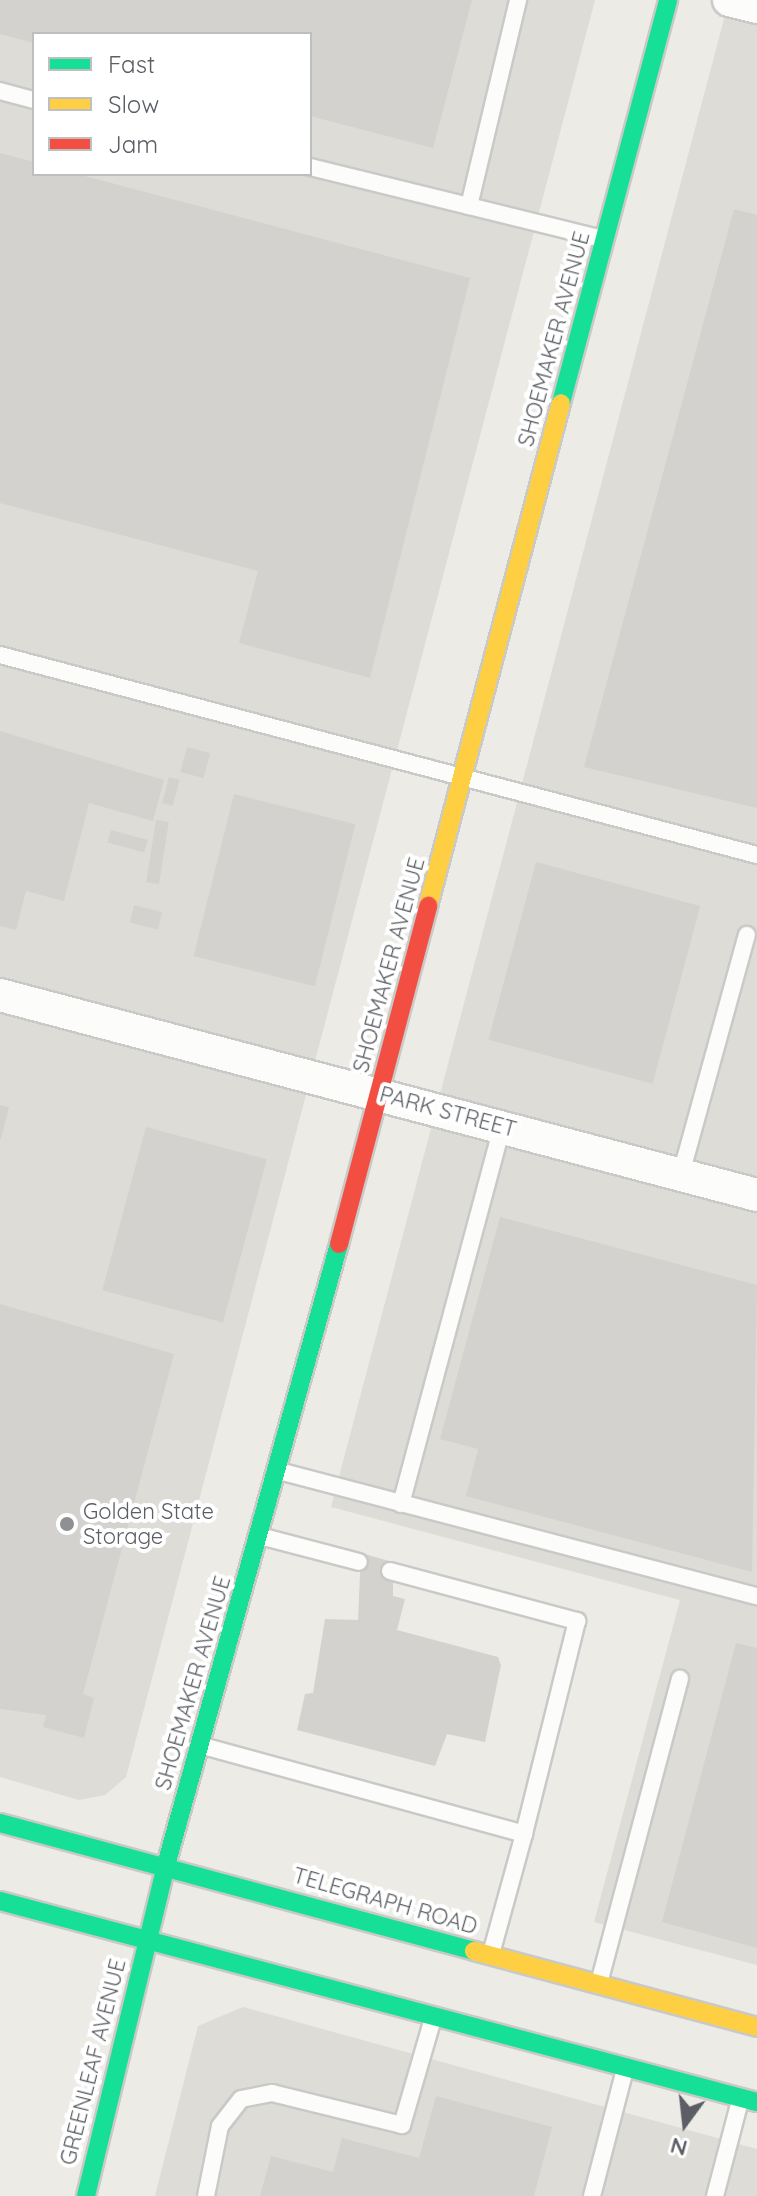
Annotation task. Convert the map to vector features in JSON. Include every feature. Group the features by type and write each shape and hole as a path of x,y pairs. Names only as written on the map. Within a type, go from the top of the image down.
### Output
{"main road":[{"name":"SHOEMAKER AVENUE","path":"149,1941 166,1865 260,1536 380,1093 668,0"},
{"name":"TELEGRAPH ROAD","path":"0,1823 166,1865 757,2027"},
{"path":"0,1901 749,2100"},
{"name":"GREENLEAF AVENUE","path":"86,2196 149,1941"}],"street":[{"path":"729,0 757,7"},
{"name":"PARK STREET","path":"0,995 757,1195"}],"lane":[{"path":"469,206 518,0"},
{"path":"0,91 32,99"},
{"path":"312,167 605,239"},
{"path":"0,655 462,782 757,855"},
{"path":"681,1174 747,935"},
{"path":"401,1504 502,1126"},
{"path":"278,1471 757,1596"},
{"path":"260,1536 359,1562"},
{"path":"390,1571 577,1621 491,1956"},
{"path":"598,1985 680,1679"},
{"path":"201,1746 524,1834"},
{"path":"206,2196 220,2126 241,2099 272,2093 402,2125 434,2017"},
{"path":"592,2196 625,2067"},
{"path":"715,2196 749,2100"}],"shaded area":[{"path":"0,0 595,0 126,1777 105,1795 79,1800 0,1777"},
{"path":"729,0 757,0 757,1965 594,1922 680,1600 331,1507"},
{"path":"243,2007 757,2149 757,2196 155,2196 198,2026"}],"building":[{"path":"0,0 472,0 433,148 312,117 312,32 32,32 32,42 0,34"},
{"path":"0,153 32,161 32,176 85,176 470,278 370,678 239,643 258,571 0,503"},
{"path":"734,209 757,215 757,808 584,767"},
{"path":"0,731 164,780 153,821 89,803 64,901 26,891 16,930 0,926"},
{"path":"187,747 210,753 203,778 180,772"},
{"path":"169,777 180,780 173,806 162,803"},
{"path":"234,794 355,824 315,986 194,956"},
{"path":"156,820 169,822 159,884 146,882"},
{"path":"111,830 148,840 144,852 108,843"},
{"path":"536,862 700,906 653,1084 488,1040"},
{"path":"134,905 162,912 158,929 130,922"},
{"path":"0,1105 9,1107 1,1139 0,1139"},
{"path":"146,1127 267,1159 223,1323 102,1290"},
{"path":"500,1217 757,1285 752,1572 466,1496 478,1449 440,1439"},
{"name":"Golden State Storage","path":"0,1304 174,1354 83,1694 94,1698 84,1738 43,1727 46,1715 0,1709"},
{"path":"361,1553 393,1562 393,1596 405,1599 397,1630 498,1657 501,1665 485,1742 447,1734 435,1766 297,1730 305,1694 313,1693 325,1619 358,1620"},
{"path":"736,1643 757,1648 757,1948 662,1922"},
{"path":"436,2096 552,2127 534,2196 260,2196 271,2156 333,2172 342,2138 419,2158"}],"traffic: fast":[{"path":"561,403 668,0"},
{"path":"86,2196 166,1865 339,1244"},
{"path":"0,1823 474,1951"},
{"path":"0,1901 757,2102"}],"traffic: slow":[{"path":"428,906 561,403"},
{"path":"474,1951 757,2027"}],"traffic: jam":[{"path":"339,1244 428,906"}],"place":[{"name":"Golden State Storage","path":"67,1524"}]}
